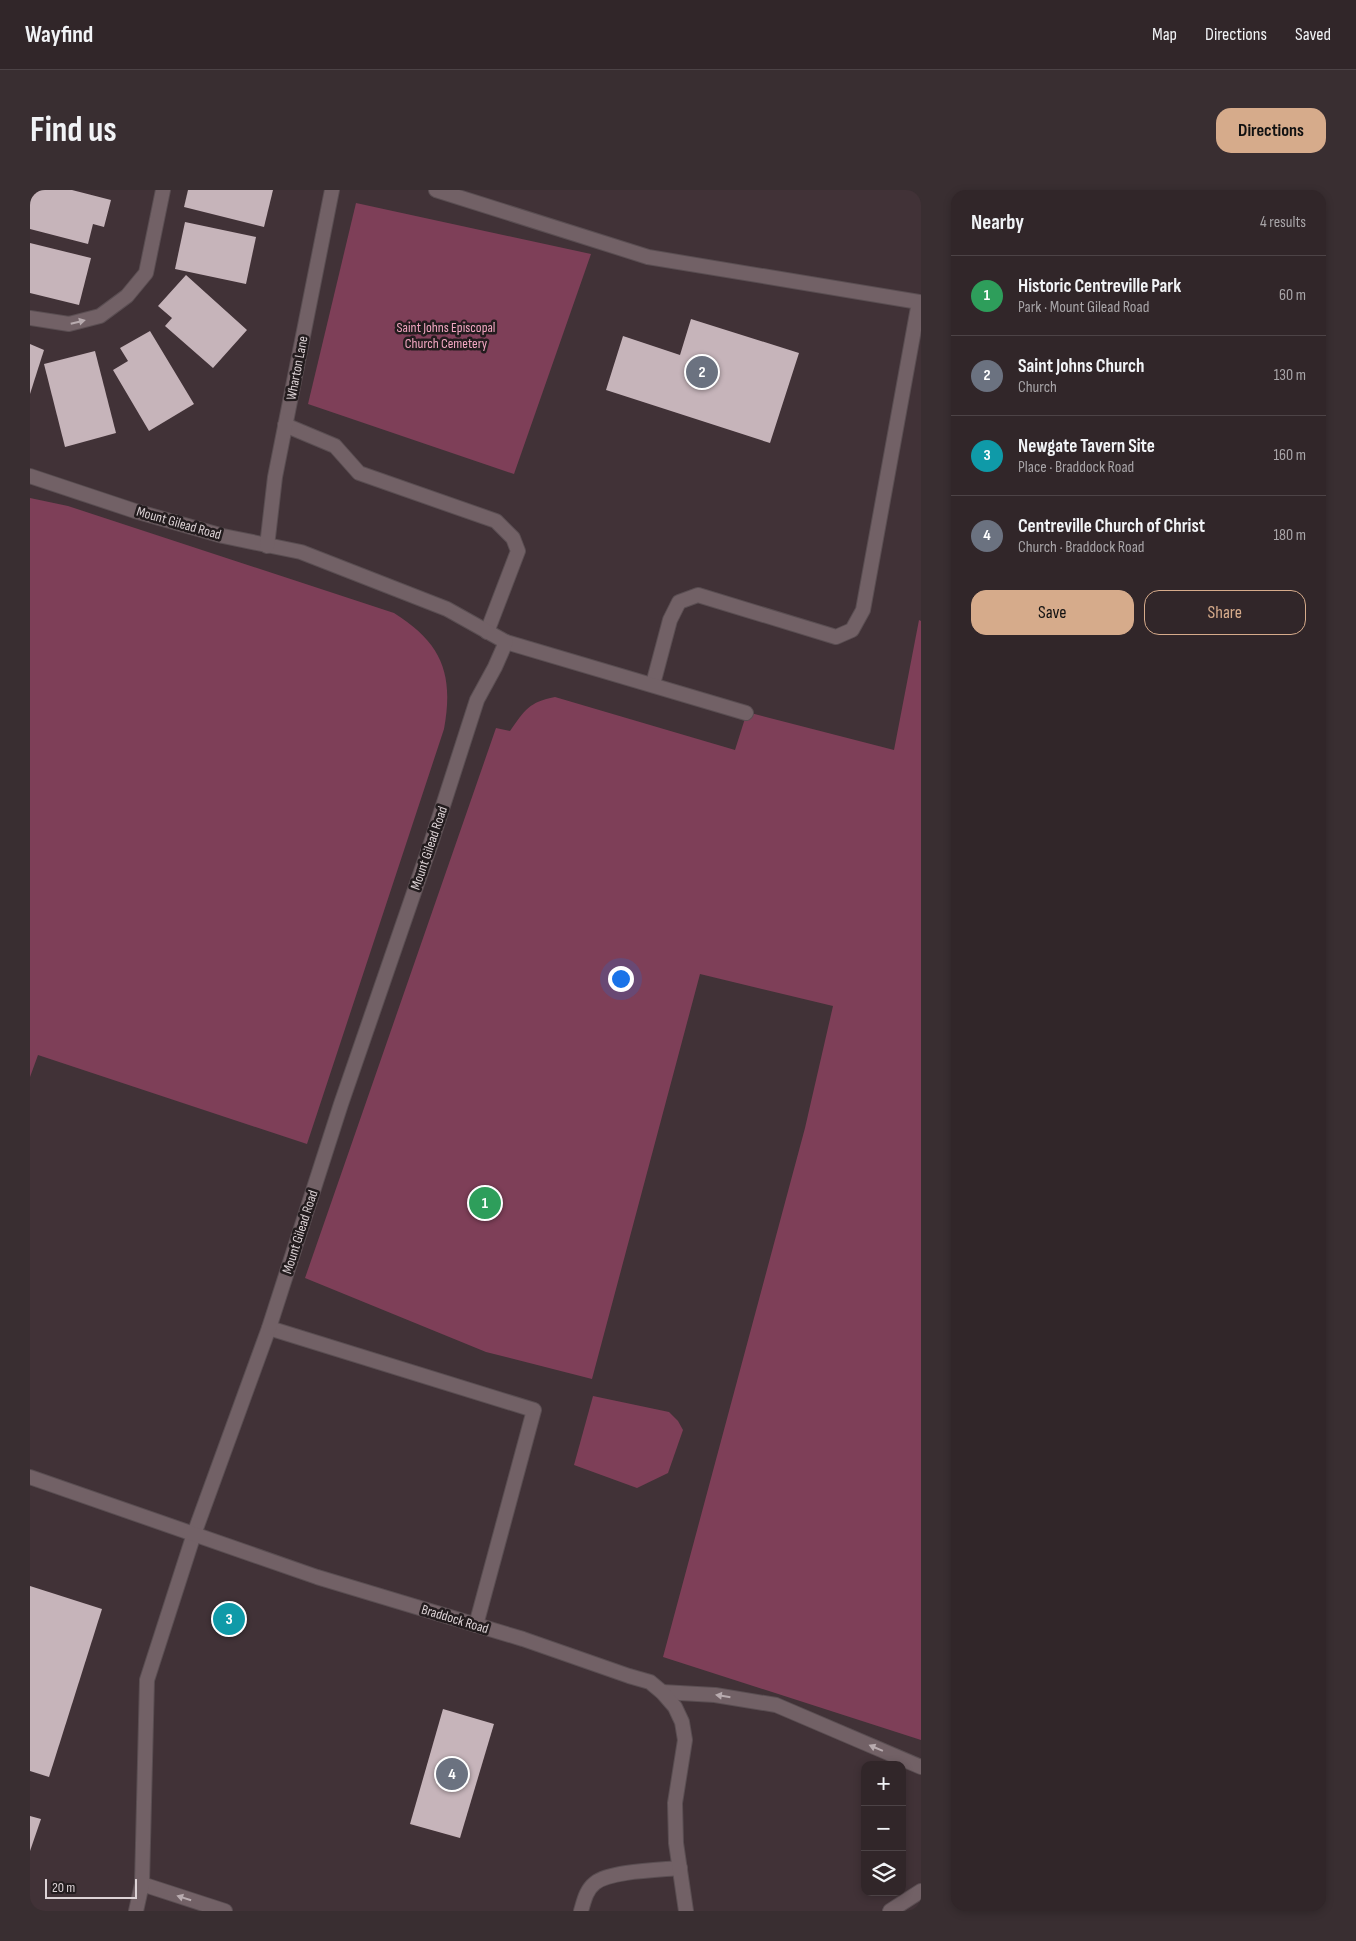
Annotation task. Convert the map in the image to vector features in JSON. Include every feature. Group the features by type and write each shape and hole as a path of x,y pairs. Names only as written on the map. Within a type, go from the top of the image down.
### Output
{"street":[{"path":"30,318 69,324 100,316 127,296 146,274 163,190"},
{"name":"Wharton Lane","path":"267,546 275,477 332,190"},
{"path":"436,190 648,257 919,302 863,610 852,630 836,636 698,594 679,602 670,620 653,684"},
{"path":"285,425 335,446 359,473 496,521 513,538 518,551 487,632"},
{"name":"Mount Gilead Road","path":"30,476 153,516 223,536 301,552 447,610 506,642 478,700 431,843 340,1104 269,1328 194,1534 147,1680 142,1884 136,1911"},
{"path":"506,642 746,713"},
{"path":"269,1328 534,1410 476,1625"},
{"name":"Braddock Road","path":"30,1477 317,1577 523,1639 650,1682 675,1707 682,1722 685,1740 675,1803 676,1843 686,1911"},
{"path":"662,1692 715,1695 776,1705 921,1767"},
{"path":"581,1911 586,1893 593,1884 606,1876 680,1868"},
{"path":"142,1884 225,1911"},
{"path":"890,1911 921,1891"}],"green space":[{"name":"Saint Johns Episcopal Church Cemetery","path":"356,203 591,254 514,474 308,404"},
{"path":"30,498 68,506 394,613 423,636 434,648 441,662 447,692 444,729 307,1144 38,1055 30,1077"},
{"path":"919,620 921,621 921,1740 663,1657 805,1128 833,1006 700,974 592,1379 486,1352 305,1278 496,728 510,731 533,704 555,697 735,750 747,712 894,750"},
{"path":"593,1396 669,1412 678,1421 683,1430 668,1473 637,1488 574,1465"}],"building":[{"path":"32,190 72,190 111,200 104,227 93,224 88,244 30,229 30,196"},
{"path":"188,190 273,190 264,227 184,207"},
{"path":"185,222 256,237 246,284 175,269"},
{"path":"30,243 91,258 79,305 30,293"},
{"path":"186,275 247,330 213,368 165,326 172,318 158,306"},
{"path":"691,319 799,353 770,443 606,390 623,336 680,355"},
{"path":"150,331 194,404 149,431 113,370 128,361 120,348"},
{"path":"30,344 44,350 30,394"},
{"path":"95,351 116,433 65,447 44,364"},
{"path":"30,1586 102,1609 49,1777 30,1771"},
{"path":"443,1709 494,1724 460,1838 410,1824"},
{"path":"30,1816 41,1819 30,1851"}],"place":[{"name":"Saint Johns Church","path":"702,372"},
{"name":"Historic Centreville Park","path":"485,1203"},
{"name":"Newgate Tavern Site","path":"229,1619"},
{"name":"Centreville Church of Christ","path":"452,1774"}]}
